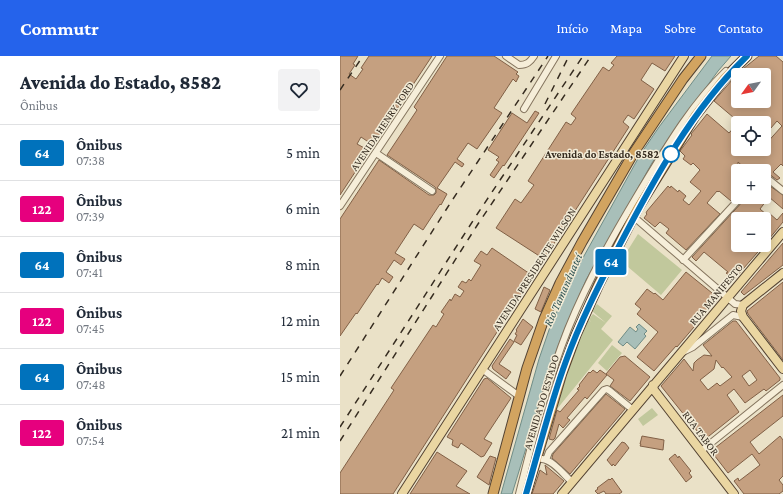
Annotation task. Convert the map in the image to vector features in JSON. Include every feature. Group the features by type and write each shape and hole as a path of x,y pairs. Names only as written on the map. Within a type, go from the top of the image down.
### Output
{"highway":[{"name":"AVENIDA DO ESTADO","path":"493,494 534,345 560,283 582,242 651,126 683,79 701,56"},
{"name":"AVENIDA DO ESTADO","path":"526,494 541,459 562,373 593,295 634,216 695,116 724,79 747,56"}],"main road":[{"name":"AVENIDA PRESIDENTE WILSON","path":"402,494 684,56"},
{"name":"RUA MANIFESTO","path":"654,388 681,353 783,232"},
{"path":"783,274 743,305 741,311 743,317 783,368"},
{"path":"562,494 646,394 654,388"},
{"name":"RUA TABOR","path":"654,388 734,494"}],"street":[{"name":"AVENIDA HENRY FORD","path":"340,206 440,56"},
{"path":"506,56 519,65 526,65 534,56"},
{"path":"524,109 556,56"},
{"path":"519,494 555,363 583,295 599,263 643,187 685,120 715,82 741,56"},
{"path":"376,153 432,191"},
{"path":"771,181 783,191"},
{"path":"684,260 735,204"},
{"path":"634,216 734,304 743,305"},
{"name":"RUA MANIFESTO","path":"681,353 693,348 732,316 735,315 743,317"},
{"path":"482,369 519,396"},
{"path":"701,451 783,385"},
{"path":"572,482 552,464 541,459 605,389 610,391 633,410"}],"green space":[{"path":"638,234 682,270 661,295 621,261"},
{"path":"597,304 612,316 606,323 592,311"},
{"path":"593,314 606,323 601,329 613,340 557,409 556,408 586,320 587,318 591,322 589,319"},
{"path":"612,345 622,353 607,371 598,363"},
{"path":"652,408 658,415 643,426 638,419"}],"water":[{"name":"Rio Tamanduateí","path":"712,56 731,56 718,71 652,163 586,280 552,363 512,494 501,494 539,359 550,327 574,274 640,155"},
{"path":"639,324 647,331 644,334 646,336 635,349 627,342 623,346 618,342 630,327 636,332 638,329 636,327"}],"building":[{"path":"340,56 358,56 353,64 355,65 349,74 356,79 369,56 432,56 373,145 361,137 357,144 368,150 367,154 340,195"},
{"path":"447,56 494,56 518,72 516,74 519,76 516,82 513,79 494,108 502,113 477,149 468,143 457,159 464,164 462,167 455,162 437,188 447,194 441,205 440,204 423,230 414,224 395,253 405,259 401,265 394,260 386,272 393,277 389,283 382,278 340,336 340,219 379,160 429,195 434,195 436,193 435,187 387,155 417,110 414,107"},
{"path":"617,56 675,56 665,71 652,63 641,80 654,89 634,119 628,115 623,122 629,127 544,259 496,228 515,199 521,203 534,185 528,181 566,122 571,125 576,118 571,114 603,67 609,71 614,65 611,63"},
{"path":"759,56 776,56 783,62 783,166 781,164 773,172 780,178 777,180 771,176 771,164 740,164 738,162 738,164 731,164 731,201 717,191 707,203 720,214 686,250 666,233 669,229 660,222 655,227 644,218 647,211 668,186 670,188 671,186 678,192 679,190 686,196 683,200 689,205 701,191 690,182 700,170 693,163 691,165 683,159 685,156 680,151 692,135 691,134 707,114 729,133 731,131 731,156 771,156 771,138 782,126 777,121 771,128 771,116 732,116 714,101 731,81 731,108 771,108 771,68 744,68"},
{"path":"535,111 539,113 504,166 503,165 494,178 490,175 499,162 496,160 499,157 488,150 512,113 527,123"},
{"path":"771,187 783,195 783,209 771,199"},
{"path":"740,204 764,204 760,209 764,212 733,212"},
{"path":"783,213 783,222 771,237 771,215 777,220"},
{"path":"731,214 731,252 758,252 729,285 726,283 731,277 726,273 728,272 704,252 696,261 692,257"},
{"path":"783,243 783,265 744,295 741,292"},
{"path":"492,248 533,276 393,494 340,494 340,473 394,390 391,388 433,325 436,327 444,314 441,312 450,299 451,301 455,294 460,297 464,291 458,287 462,281 466,283 469,279 471,281 481,265 474,261 481,251 487,255"},
{"path":"686,272 717,297 717,300 677,347 676,346 654,371 637,357 658,332 637,314 641,309 635,304 647,289 654,294 655,293 663,300"},
{"path":"783,282 783,360 747,311"},
{"path":"544,287 550,290 541,312 535,309"},
{"path":"523,319 533,327 521,345 514,341 517,335 515,334 517,331 516,330"},
{"path":"733,321 736,321 780,378 780,380 766,391 764,389 745,403 734,389 727,395 739,412 704,440 701,439 696,432 697,431 661,386 684,359 693,371 694,363 697,360 704,355 712,356 703,345","holes":["716,360 732,377 720,386 717,383 708,390 700,380 714,369","750,370 757,380 749,386 742,376"]},
{"path":"510,339 514,342 499,364 511,372 506,379 493,369 492,366"},
{"path":"625,356 650,377 630,401 610,386 614,380 606,374 620,357"},
{"path":"593,370 597,373 600,370 607,375 587,399 585,397 567,418 570,420 563,428 559,424 555,438 553,440 549,439 557,410 560,412 579,390 577,389 580,386 579,385 589,372 590,373"},
{"path":"487,378 511,398 484,439 492,443 484,456 481,457 461,443 458,448 452,445 453,440 447,437 484,379"},
{"path":"606,394 625,409 570,474 552,458 553,454"},
{"path":"783,395 783,416 750,442 759,454 780,436 783,440 783,476 779,480 783,485 783,491 779,494 744,494 734,481 738,478 739,481 760,465 752,454 728,473 711,451"},
{"path":"642,436 664,440 663,450 640,446"},
{"path":"622,442 629,448 615,466 613,464 612,466 607,460"},
{"path":"437,452 467,471 456,486 470,494 410,494"},
{"path":"675,454 678,458 679,456 691,471 689,473 692,477 686,482 669,459"},
{"path":"490,456 496,458 489,485 477,477"},
{"path":"545,465 564,481 553,494 532,494 540,470 547,475"},
{"path":"612,478 622,492 619,494 606,494 604,491 598,494 595,491 598,489 597,488"}],"railway":[{"path":"340,90 363,56"},
{"path":"340,376 451,202 548,56"},
{"path":"545,104 569,56"},
{"path":"340,427 478,213 583,56"},
{"path":"340,441 478,224 591,56"}],"bus line":[{"name":"64","path":"526,494 562,373 576,335 598,284 618,249 638,208 695,116 724,79 747,56"}],"place":[{"name":"Avenida do Estado, 8582","path":"671,154"}]}
